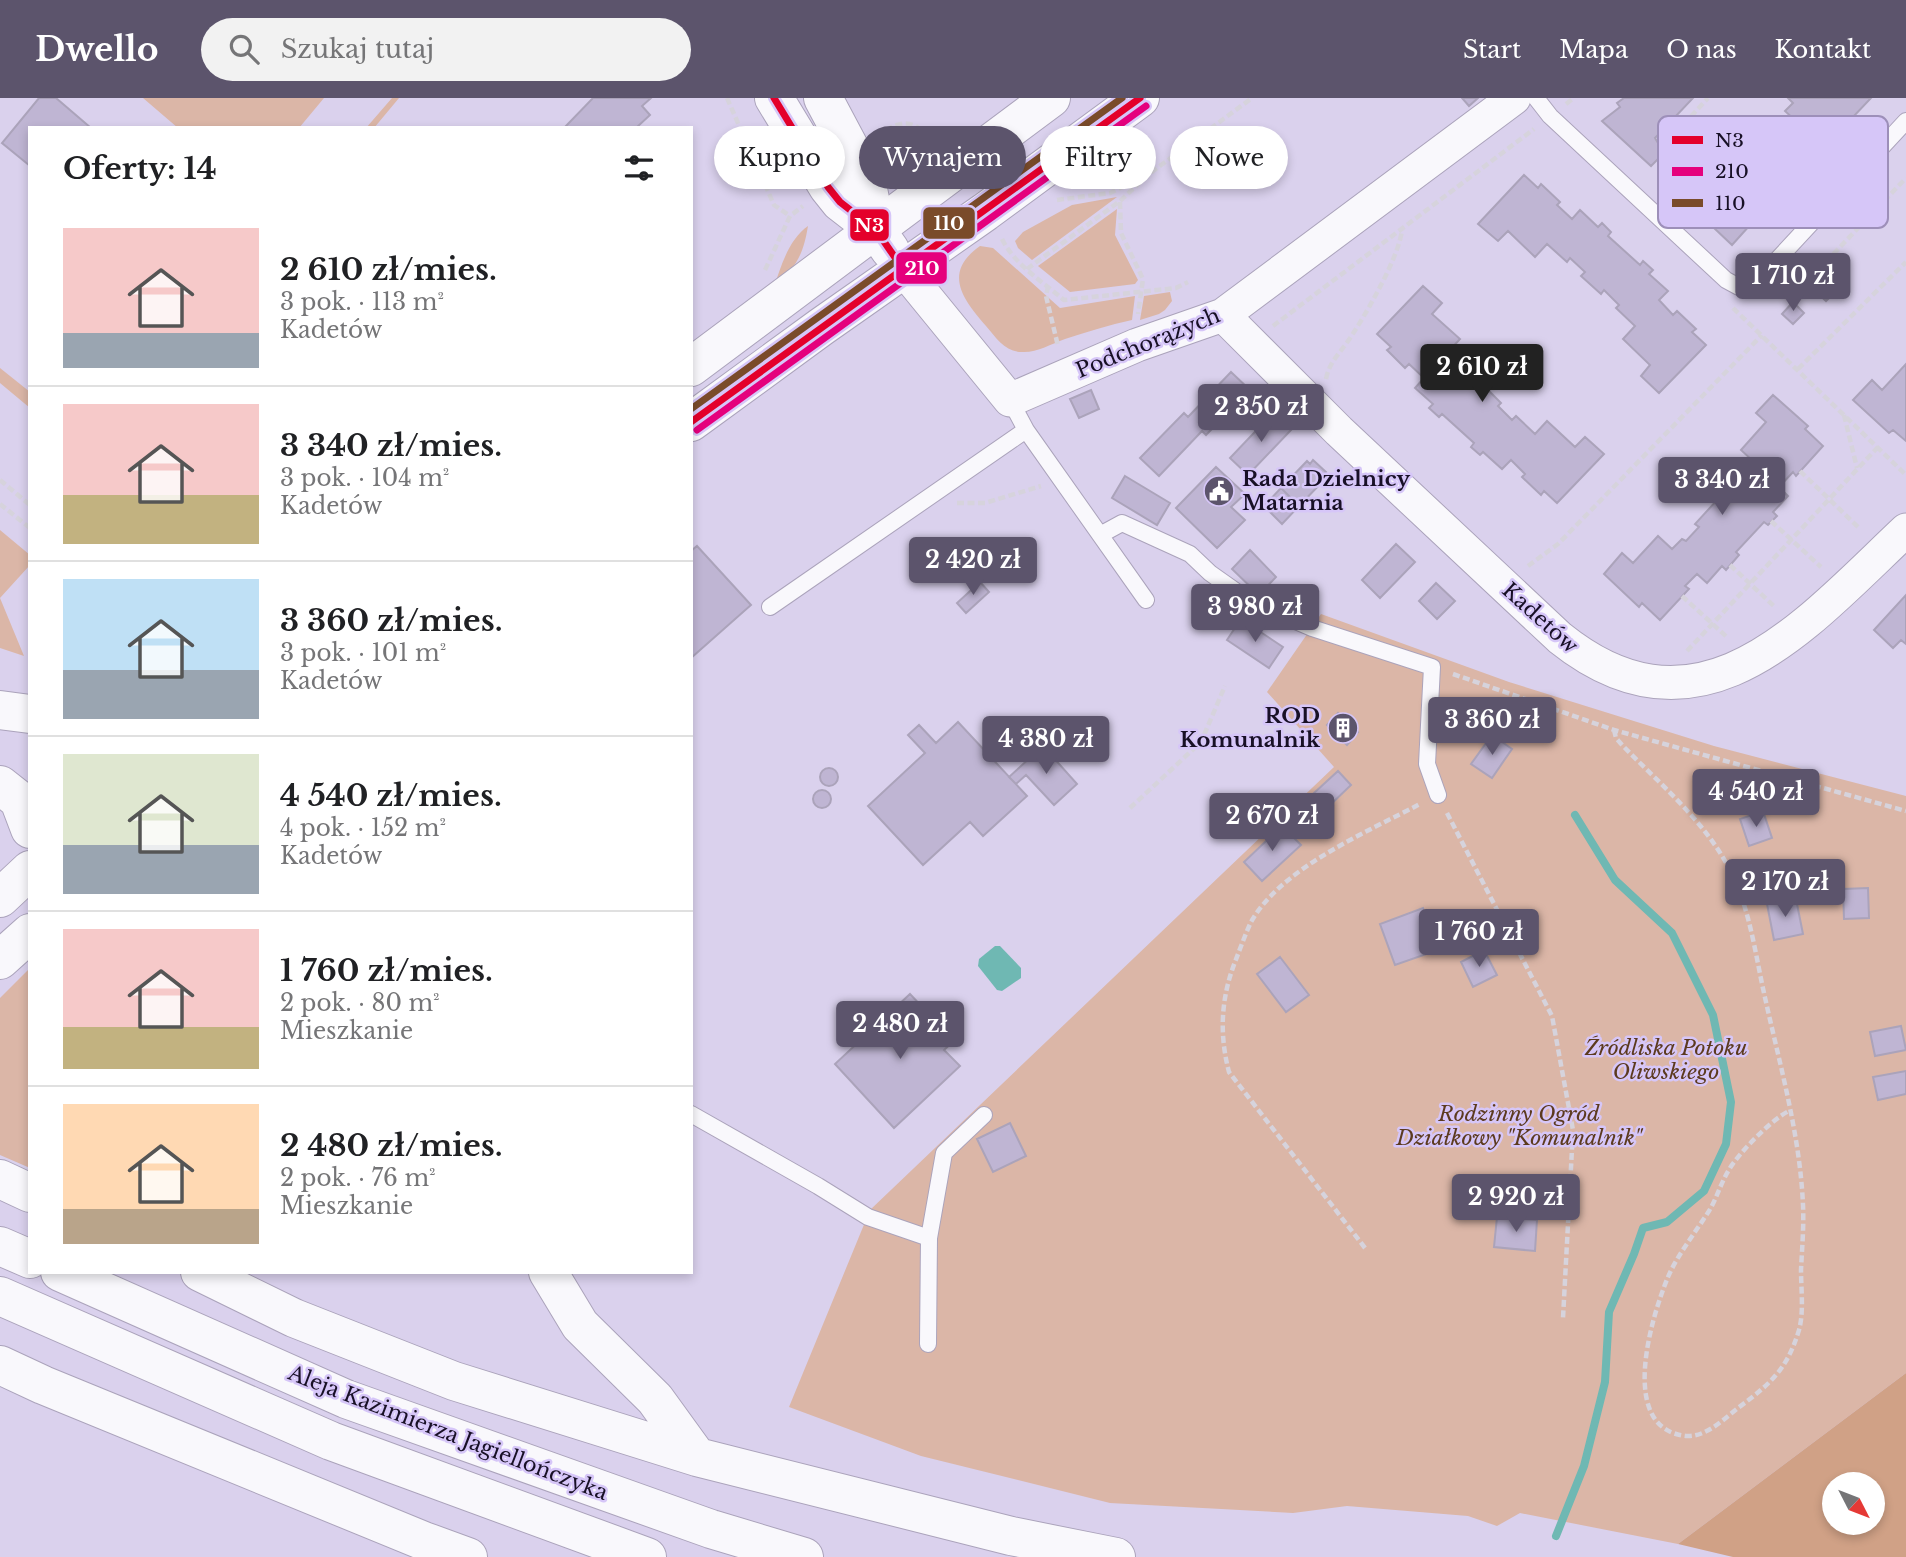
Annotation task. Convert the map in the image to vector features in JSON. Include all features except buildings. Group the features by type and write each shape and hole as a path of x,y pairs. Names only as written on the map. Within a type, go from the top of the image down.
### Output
{"main road":[{"path":"774,98 791,126"},
{"path":"823,98 866,179 876,230"},
{"path":"693,366 1051,98"},
{"path":"693,421 1140,98"},
{"path":"830,189 840,202 876,230 904,269"},
{"path":"0,710 28,714"},
{"path":"0,785 19,800 28,824"},
{"path":"0,898 28,872"},
{"path":"0,960 28,935"},
{"path":"0,1179 28,1192"},
{"path":"0,1246 28,1258"},
{"name":"Aleja Kazimierza Jagiellończyka","path":"65,1274 346,1399 710,1529 804,1557"},
{"path":"204,1274 294,1318 454,1381 697,1457 1011,1536 1116,1557"},
{"path":"549,1274 580,1325 654,1399 697,1457"},
{"path":"0,1296 331,1440 647,1557"},
{"path":"0,1365 428,1549 468,1557"}],"street":[{"name":"Podchorążych","path":"1010,400 1137,345 1223,315 1514,98"},
{"path":"904,269 1010,400"},
{"name":"Kadetów","path":"1223,315 1339,431 1560,638 1584,657 1609,670 1640,680 1691,683 1722,674 1753,660 1798,629 1906,530"}],"lane":[{"path":"1535,98 1550,116 1658,217"},
{"path":"1888,140 1906,121"},
{"path":"1670,228 1726,280 1739,286 1751,283 1771,266 1806,228"},
{"path":"1010,400 1026,430 1146,600"},
{"path":"770,607 1026,430"},
{"path":"1100,535 1122,523 1190,554 1210,573 1251,602 1312,628 1432,667 1427,764 1438,795"},
{"path":"693,1115 868,1217 929,1238"},
{"path":"928,1344 929,1238 944,1153 984,1115"}],"path":[{"path":"727,98 774,205 790,216"},
{"path":"1156,169 1252,98"},
{"path":"1250,343 1574,98"},
{"path":"1691,116 1708,98"},
{"path":"895,126 900,123 914,123 918,126"},
{"path":"1888,197 1906,178"},
{"path":"764,273 790,216 825,189"},
{"path":"1062,194 1056,200 1110,193 1118,189"},
{"path":"1027,269 1133,189"},
{"path":"1120,201 1121,233 1143,279 1136,325"},
{"path":"1326,379 1328,369 1349,340 1376,293 1402,240 1402,228"},
{"path":"1797,292 1858,228"},
{"path":"999,232 1006,247 1027,269 1065,300 1176,288 1188,282"},
{"path":"1798,369 1906,262"},
{"path":"1048,286 1046,296 1058,346"},
{"path":"1527,567 1558,544 1762,335"},
{"path":"1843,413 1857,469"},
{"path":"1678,659 1878,447"},
{"path":"1800,471 1858,527"},
{"path":"925,500 985,503 1039,487 1058,476"},
{"path":"0,480 28,503"},
{"path":"0,504 28,526"},
{"path":"1771,521 1821,567"},
{"path":"1730,565 1779,611"},
{"path":"1682,596 1736,646"},
{"path":"1432,667 1614,730 1906,811"},
{"path":"1130,808 1201,742 1225,687"},
{"path":"1614,730 1616,738 1623,746 1702,826 1736,881 1747,919 1789,1111 1799,1161 1803,1206 1800,1327 1783,1368 1771,1383 1713,1427 1691,1436 1672,1433 1662,1429 1656,1422 1646,1398 1647,1351 1654,1313 1670,1273 1714,1203 1730,1168 1777,1117 1789,1111"},
{"path":"1365,1248 1229,1072 1224,1055 1222,1021 1227,982 1251,923 1259,910 1288,881 1333,849 1438,795 1552,1016 1573,1130 1563,1318"}],"green space":[{"path":"143,98 324,98 301,126 176,126"},
{"path":"392,98 399,98 376,126 368,126"},
{"path":"1117,197 1032,260 1018,248 1015,241 1023,232 1072,205"},
{"path":"1117,209 1115,235 1138,280 1135,284 1070,292 1038,266"},
{"path":"808,226 797,260 774,287 791,245"},
{"path":"980,246 993,248 1060,308 1135,296 1132,320 1106,326 1034,351 1018,352 1007,348 970,306 960,286 962,266 968,256"},
{"path":"1170,292 1172,301 1165,310 1140,320 1144,296"},
{"path":"0,368 28,390 28,406 0,383"},
{"path":"0,530 28,553 28,567 0,598"},
{"path":"0,598 24,656 0,648"},
{"name":"Rodzinny Ogród Działkowy \"Komunalnik\"","path":"1321,614 1509,682 1714,746 1906,796 1906,1373 1678,1544 1520,1513 1497,1526 1468,1516 1347,1506 1293,1513 1110,1503 921,1456 789,1407 870,1210 1334,767 1267,692"},
{"path":"28,970 28,1167 0,1155 0,998"}],"shaded area":[{"path":"995,946 1000,946 1021,968 1021,978 1002,991 997,990 978,966 979,959"},
{"path":"1906,1373 1906,1557 1733,1557 1678,1544"}],"waterway":[{"path":"1556,1536 1584,1466 1605,1382 1609,1312 1643,1228 1667,1222 1704,1191 1726,1144 1731,1102 1713,1015 1672,933 1615,880 1575,815"}],"transit line":[{"name":"N3","path":"774,98 828,187 840,202 876,230 903,269"},
{"name":"110","path":"693,408 1122,98"},
{"name":"N3","path":"693,421 1140,98"},
{"name":"210","path":"697,430 1146,106"}],"place":[{"name":"Rada Dzielnicy Matarnia","path":"1219,491"},
{"name":"ROD Komunalnik","path":"1343,728"}],"park label":[{"name":"Źródliska Potoku Oliwskiego","path":"1666,1060"}]}
